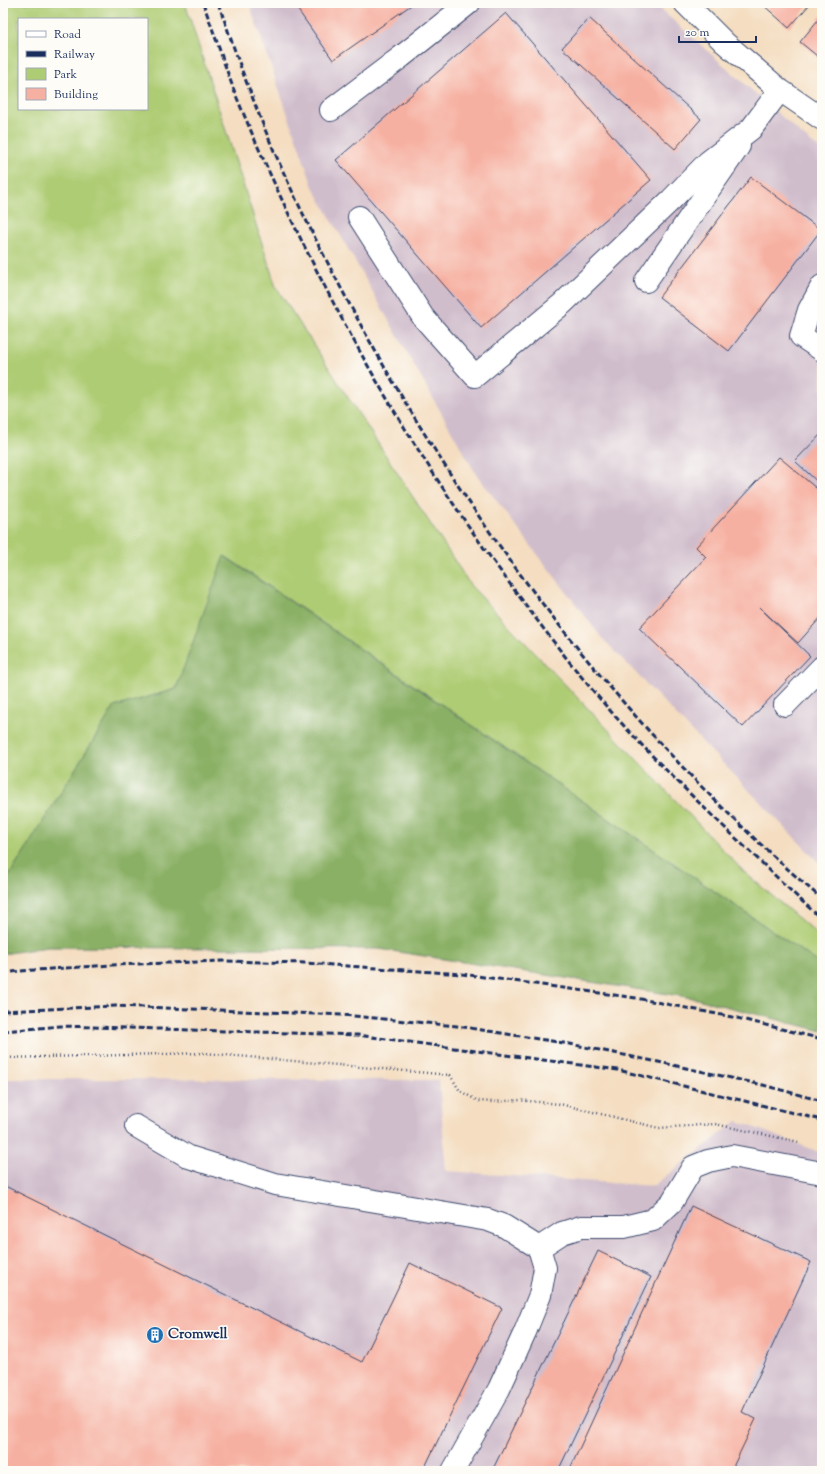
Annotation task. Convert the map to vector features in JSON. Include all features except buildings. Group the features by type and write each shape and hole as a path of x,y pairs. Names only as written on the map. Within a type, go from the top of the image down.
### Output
{"street":[{"path":"331,110 469,3"},
{"path":"685,3 725,43 780,90 822,119"},
{"path":"646,281 751,129 780,90"},
{"path":"359,217 423,317 475,376 562,304 671,200 708,162 751,129"},
{"path":"822,286 809,310 801,336 822,350"},
{"path":"785,705 822,667"},
{"path":"136,1126 189,1157 275,1184 488,1220 504,1226 539,1248 545,1268 540,1295 525,1332 498,1389 453,1471"},
{"path":"539,1248 562,1233 581,1227 624,1228 653,1220 672,1202 693,1167 708,1161 732,1156 822,1174"}],"path":[{"path":"3,1058 204,1053 450,1075 460,1091 478,1101 493,1102 518,1100 560,1104 659,1128 715,1124 807,1143"}],"shaded area":[{"path":"249,3 655,3 809,141 822,150 822,866 601,637 476,474 313,187"},
{"path":"3,1079 439,1080 446,1171 653,1186 737,1121 822,1153 822,1471 3,1471"}],"green space":[{"path":"3,3 185,3 276,287 471,586 744,872 822,938 822,965 225,556 176,689 114,707 3,886"},
{"path":"224,556 822,965 822,1031 693,998 379,949 48,947 3,954 3,886 114,707 176,689"}],"railway":[{"path":"203,3 237,98 296,230 329,295 400,421 479,542 572,665 611,712 698,802 822,919"},
{"path":"218,3 241,69 260,116 281,167 305,217 342,290 389,375 440,458 495,539 553,617 615,693 680,765 749,834 822,899"},
{"path":"3,973 112,965 223,961 305,963 462,974 636,998 737,1018 822,1039"},
{"path":"3,1011 116,1006 343,1015 457,1026 570,1044 668,1064 763,1085 822,1101"},
{"path":"3,1031 61,1026 357,1035 618,1070 822,1120"}],"place":[{"name":"Cromwell","path":"155,1335"}]}
